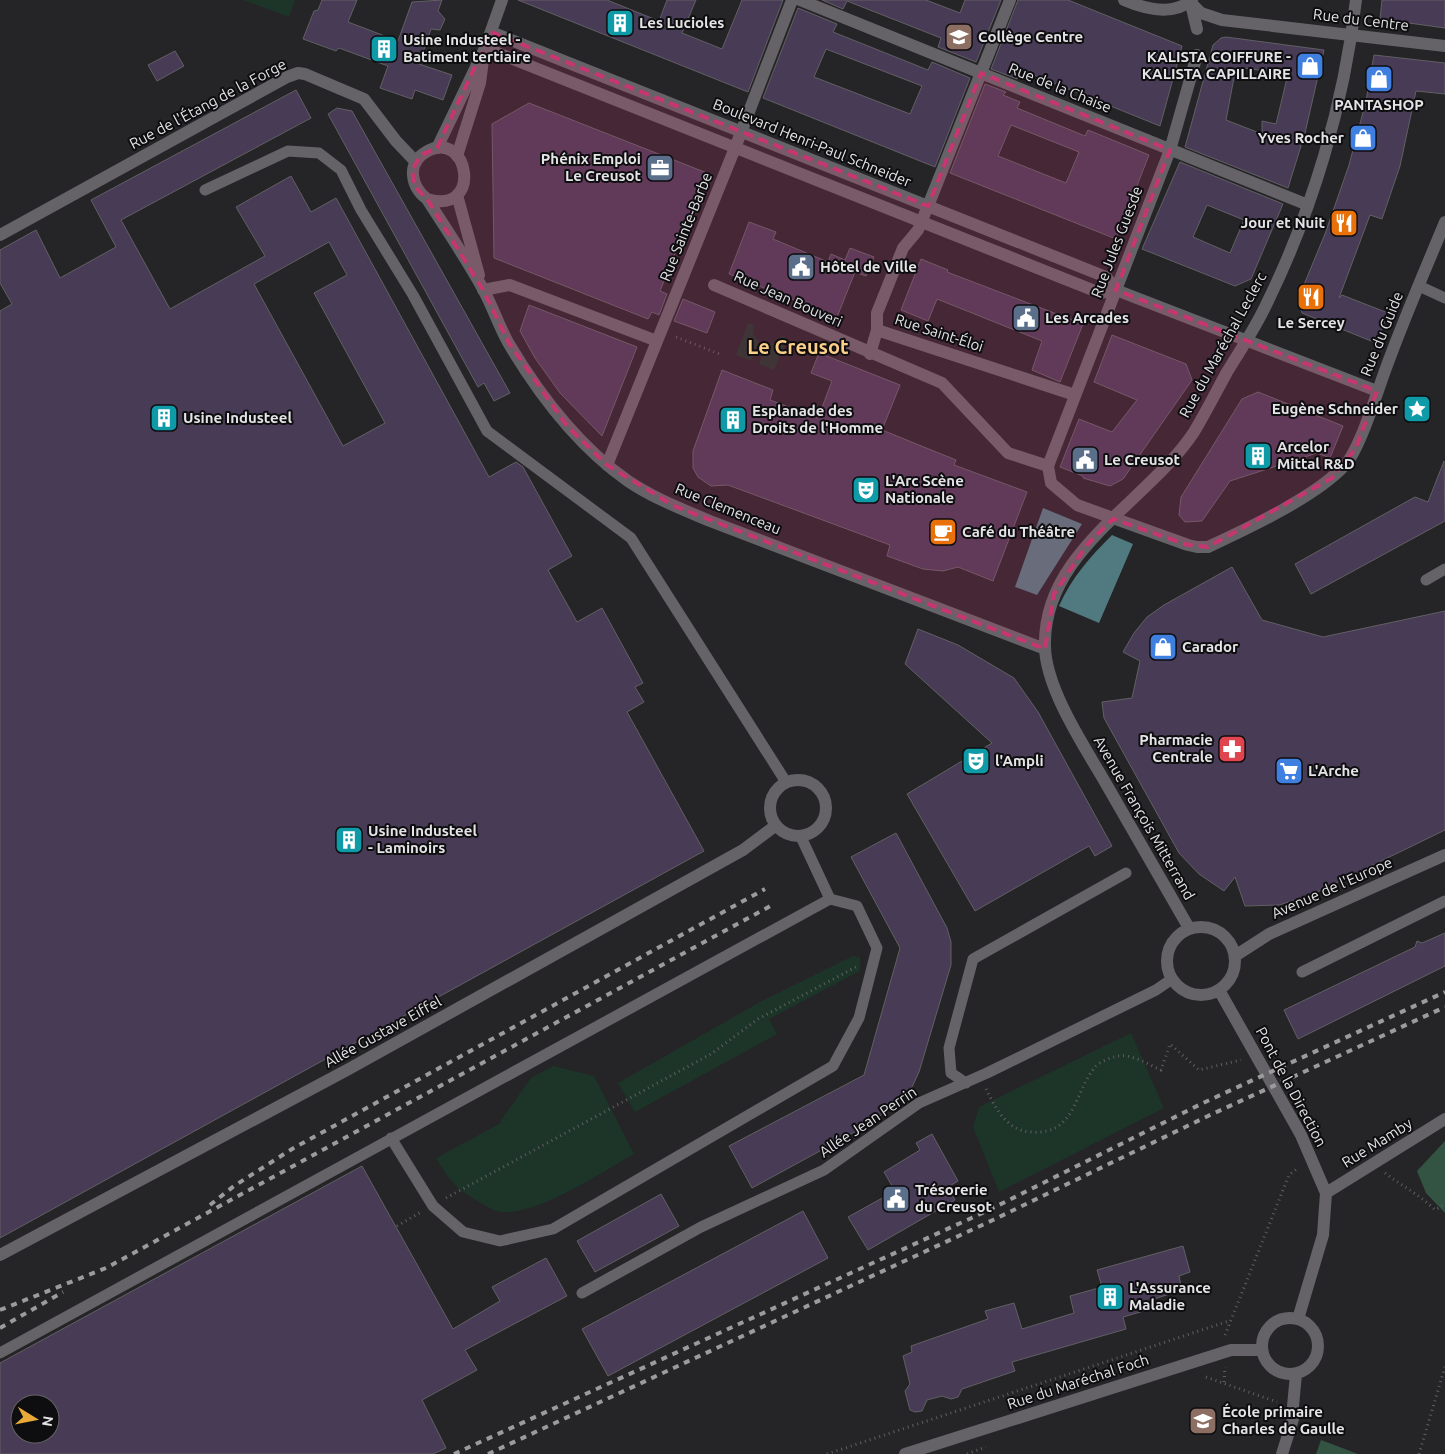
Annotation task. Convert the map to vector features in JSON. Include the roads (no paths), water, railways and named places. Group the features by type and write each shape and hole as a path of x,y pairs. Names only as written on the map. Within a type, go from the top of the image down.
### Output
{"street":[{"path":"437,148 485,48 502,0"},
{"name":"Rue Sainte-Barbe","path":"606,465 735,148 792,0"},
{"name":"Rue de la Chaise","path":"800,0 1308,205"},
{"name":"Rue Saint-Éloi","path":"1010,0 922,222 903,248 877,312 877,330 1076,395"},
{"path":"1124,0 1157,10 1176,9 1191,1 1197,29"},
{"name":"Rue du Maréchal Leclerc","path":"1045,649 1046,620 1054,594 1087,545 1166,468 1194,431 1247,340 1280,275 1308,205 1329,136 1351,35 1356,0"},
{"name":"Rue du Centre","path":"1191,1 1201,13 1222,20 1445,46"},
{"name":"Boulevard Henri-Paul Schneider","path":"491,32 1106,277 1116,290"},
{"path":"458,156 480,83 485,48"},
{"name":"Boulevard Henri-Paul Schneider","path":"485,48 1100,292 1116,290 1377,391"},
{"name":"Rue Jules Guesde","path":"1048,466 1170,150 1197,54"},
{"name":"Rue de l'Étang de la Forge","path":"0,235 298,73 316,78 364,99 396,141 416,162"},
{"path":"416,162 428,150 444,148 458,156 465,171 462,188 457,195 443,201 427,199"},
{"name":"Rue Clemenceau","path":"416,162 412,179 415,187 427,199 483,290 509,343 567,426 606,465 629,482 674,506 1045,649"},
{"name":"Rue Clemenceau","path":"457,195 483,290"},
{"name":"Rue du Guide","path":"1113,519 1197,548 1208,547 1286,507 1332,478 1347,464 1356,448 1445,222"},
{"path":"483,290 510,284 659,336"},
{"name":"Rue Jean Bouveri","path":"714,285 870,354 942,383 1008,453 1048,466"},
{"path":"870,354 877,330"},
{"path":"1048,466 1052,483 1077,505 1113,519"},
{"name":"Avenue François Mitterrand","path":"1045,649 1052,680 1072,723 1189,928"},
{"path":"803,780 812,783 824,796 826,814 823,822 810,834 801,837 782,833 775,826 769,810 770,802 773,794 786,782 803,780"},
{"name":"Allée Gustave Eiffel","path":"0,1255 356,1066 743,850 775,826"},
{"name":"Avenue de l'Europe","path":"1235,956 1269,934 1445,855"},
{"path":"1199,926 1219,931 1233,946 1235,956 1232,976 1219,990 1198,995 1184,990 1172,980 1167,960 1173,941 1189,928 1199,926"},
{"name":"Pont de la Direction","path":"1219,990 1301,1135 1326,1193 1323,1235 1298,1319"},
{"name":"Rue Mamby","path":"1326,1193 1445,1120"},
{"path":"1289,1318 1298,1319 1307,1323 1313,1330 1319,1347 1312,1364 1296,1374 1287,1375 1271,1367 1262,1350 1262,1341 1272,1325 1289,1318"},
{"name":"Rue du Maréchal Foch","path":"905,1454 1231,1350 1262,1350"},
{"path":"1282,1454 1294,1416 1296,1374"}],"lane":[{"path":"205,190 288,151 319,153 341,170 361,210 413,296 488,431 631,538 786,782"},
{"path":"1419,286 1445,298"},
{"path":"1426,580 1445,569"},
{"path":"801,837 830,899"},
{"path":"966,1083 951,1073 949,1048 973,959 1126,873"},
{"path":"0,1353 391,1138 830,899 856,906 877,948 859,1018 834,1066 553,1228 500,1241 464,1232 433,1206 391,1138"},
{"path":"1302,972 1445,902"},
{"name":"Allée Jean Perrin","path":"582,1292 701,1228 824,1170 919,1103 966,1083 1156,990 1172,980"}],"water":[{"path":"1043,508 1082,524 1037,595 1015,587"},
{"path":"1112,535 1133,544 1099,623 1059,606 1082,568"}],"railway":[{"path":"210,1205 234,1186 292,1149 765,889"},
{"path":"0,1310 106,1268 774,904"},
{"path":"454,1454 989,1210 1203,1103 1445,992"},
{"path":"488,1454 993,1220 1208,1116 1445,1007"},
{"path":"0,1328 63,1292"}],"place":[{"name":"Les Lucioles","path":"620,23"},
{"name":"Collège Centre","path":"959,37"},
{"name":"Usine Industeel - Batiment tertiaire","path":"384,49"},
{"name":"KALISTA COIFFURE - KALISTA CAPILLAIRE","path":"1310,66"},
{"name":"PANTASHOP","path":"1379,79"},
{"name":"Yves Rocher","path":"1363,138"},
{"name":"Phénix Emploi Le Creusot","path":"660,168"},
{"name":"Jour et Nuit","path":"1344,223"},
{"name":"Hôtel de Ville","path":"801,267"},
{"name":"Le Sercey","path":"1311,297"},
{"name":"Les Arcades","path":"1026,318"},
{"name":"Eugène Schneider","path":"1417,409"},
{"name":"Usine Industeel","path":"164,418"},
{"name":"Esplanade des Droits de l'Homme","path":"733,420"},
{"name":"Arcelor Mittal R&D","path":"1258,456"},
{"name":"Le Creusot","path":"1085,460"},
{"name":"L'Arc Scène Nationale","path":"866,490"},
{"name":"Café du Théâtre","path":"943,532"},
{"name":"Carador","path":"1163,647"},
{"name":"Pharmacie Centrale","path":"1232,749"},
{"name":"l'Ampli","path":"976,761"},
{"name":"L'Arche","path":"1289,771"},
{"name":"Usine Industeel - Laminoirs","path":"349,840"},
{"name":"Trésorerie du Creusot","path":"896,1199"},
{"name":"L'Assurance Maladie","path":"1110,1297"},
{"name":"École primaire Charles de Gaulle","path":"1203,1421"}],"district":[{"name":"Le Creusot","path":"798,347"}]}
